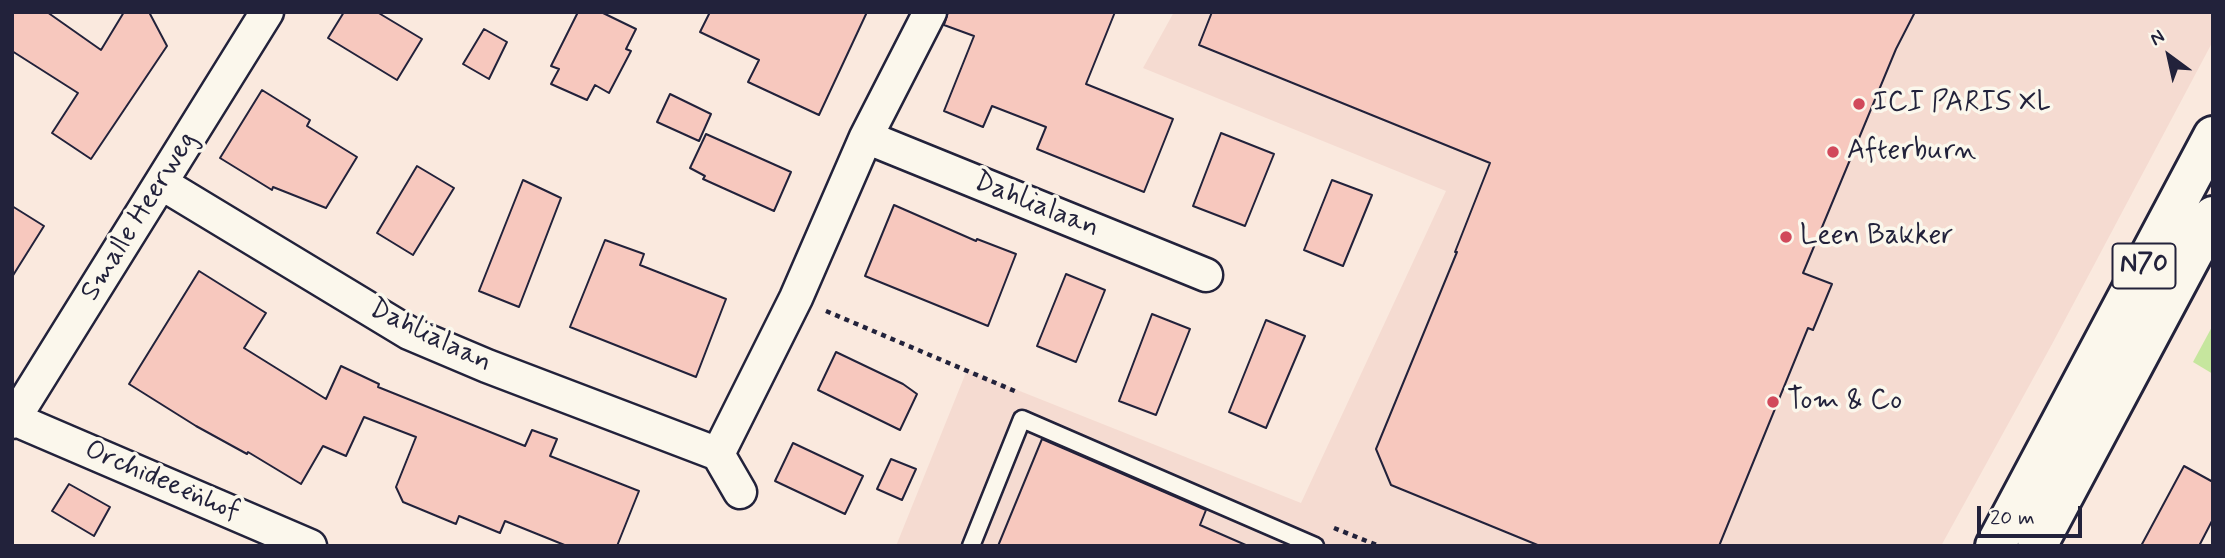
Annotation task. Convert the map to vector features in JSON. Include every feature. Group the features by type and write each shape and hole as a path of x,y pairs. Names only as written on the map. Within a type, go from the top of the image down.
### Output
{"main road":[{"name":"N70","path":"1995,546 2213,136"},
{"name":"N70","path":"2037,546 2213,216"}],"street":[{"name":"Smalle Heerweg","path":"13,421 267,12"},
{"path":"740,492 718,454 796,298 866,137 930,12"},
{"name":"Dahlialaan","path":"866,137 1206,275"},
{"name":"Dahlialaan","path":"161,183 409,333 487,366 718,454"},
{"name":"Orchideeënhof","path":"13,421 310,546"}],"lane":[{"path":"971,546 1022,419 1315,546"}],"shaded area":[{"path":"1174,12 2213,12 2213,41 1941,546 896,546 967,370 1301,503 1446,191 1143,68"}],"green space":[{"path":"2213,325 2213,374 2193,362"}],"building":[{"path":"12,12 47,12 101,50 124,12 149,12 167,46 91,159 52,133 78,93 12,51"},
{"path":"344,12 377,12 422,39 397,80 328,38"},
{"path":"578,12 601,12 636,29 626,49 631,51 609,93 595,85 587,100 551,84 559,69 551,66"},
{"path":"710,12 867,12 819,115 748,82 759,60 700,32"},
{"path":"948,12 1115,12 1086,84 1173,119 1144,192 1037,149 1046,127 992,106 983,127 944,111 974,36 944,25"},
{"path":"1212,12 1915,12 1896,49 1803,273 1832,284 1813,330 1808,328 1719,546 1540,546 1391,485 1376,449 1457,252 1490,163 1199,45"},
{"path":"484,29 507,42 489,79 463,64"},
{"path":"262,90 310,120 307,126 357,157 326,208 273,187 272,190 220,158"},
{"path":"670,94 711,114 699,141 657,122"},
{"path":"1221,133 1274,154 1245,226 1193,206"},
{"path":"706,134 791,172 774,211 703,179 705,176 690,168"},
{"path":"417,166 454,188 413,255 377,233"},
{"path":"523,180 561,198 519,307 479,291"},
{"path":"1332,180 1372,195 1343,266 1304,250"},
{"path":"894,205 976,241 977,239 1016,254 988,326 865,276"},
{"path":"12,206 44,226 12,277"},
{"path":"605,240 644,254 640,265 726,299 696,377 570,327"},
{"path":"199,271 266,313 244,348 326,399 341,366 379,384 378,387 525,446 532,430 557,439 550,456 639,491 617,546 567,546 505,521 500,533 459,516 456,524 403,502 396,487 416,437 364,417 346,456 323,446 301,484 248,452 247,454 196,426 129,384"},
{"path":"1066,274 1105,290 1076,362 1037,346"},
{"path":"1152,314 1190,329 1156,415 1119,401"},
{"path":"1266,320 1305,336 1266,428 1229,412"},
{"path":"836,352 903,384 917,394 900,430 818,390"},
{"path":"1042,439 1206,510 1200,525 1248,546 998,546"},
{"path":"793,443 863,476 845,514 775,481"},
{"path":"891,459 916,469 902,500 877,489"},
{"path":"2184,466 2213,482 2213,519 2199,546 2141,546"},
{"path":"69,484 110,507 94,536 52,511"}],"place":[{"name":"ICI PARIS XL","path":"1859,104"},
{"name":"Afterburn","path":"1833,152"},
{"name":"Leen Bakker","path":"1786,237"},
{"name":"Tom & Co","path":"1773,402"}]}
